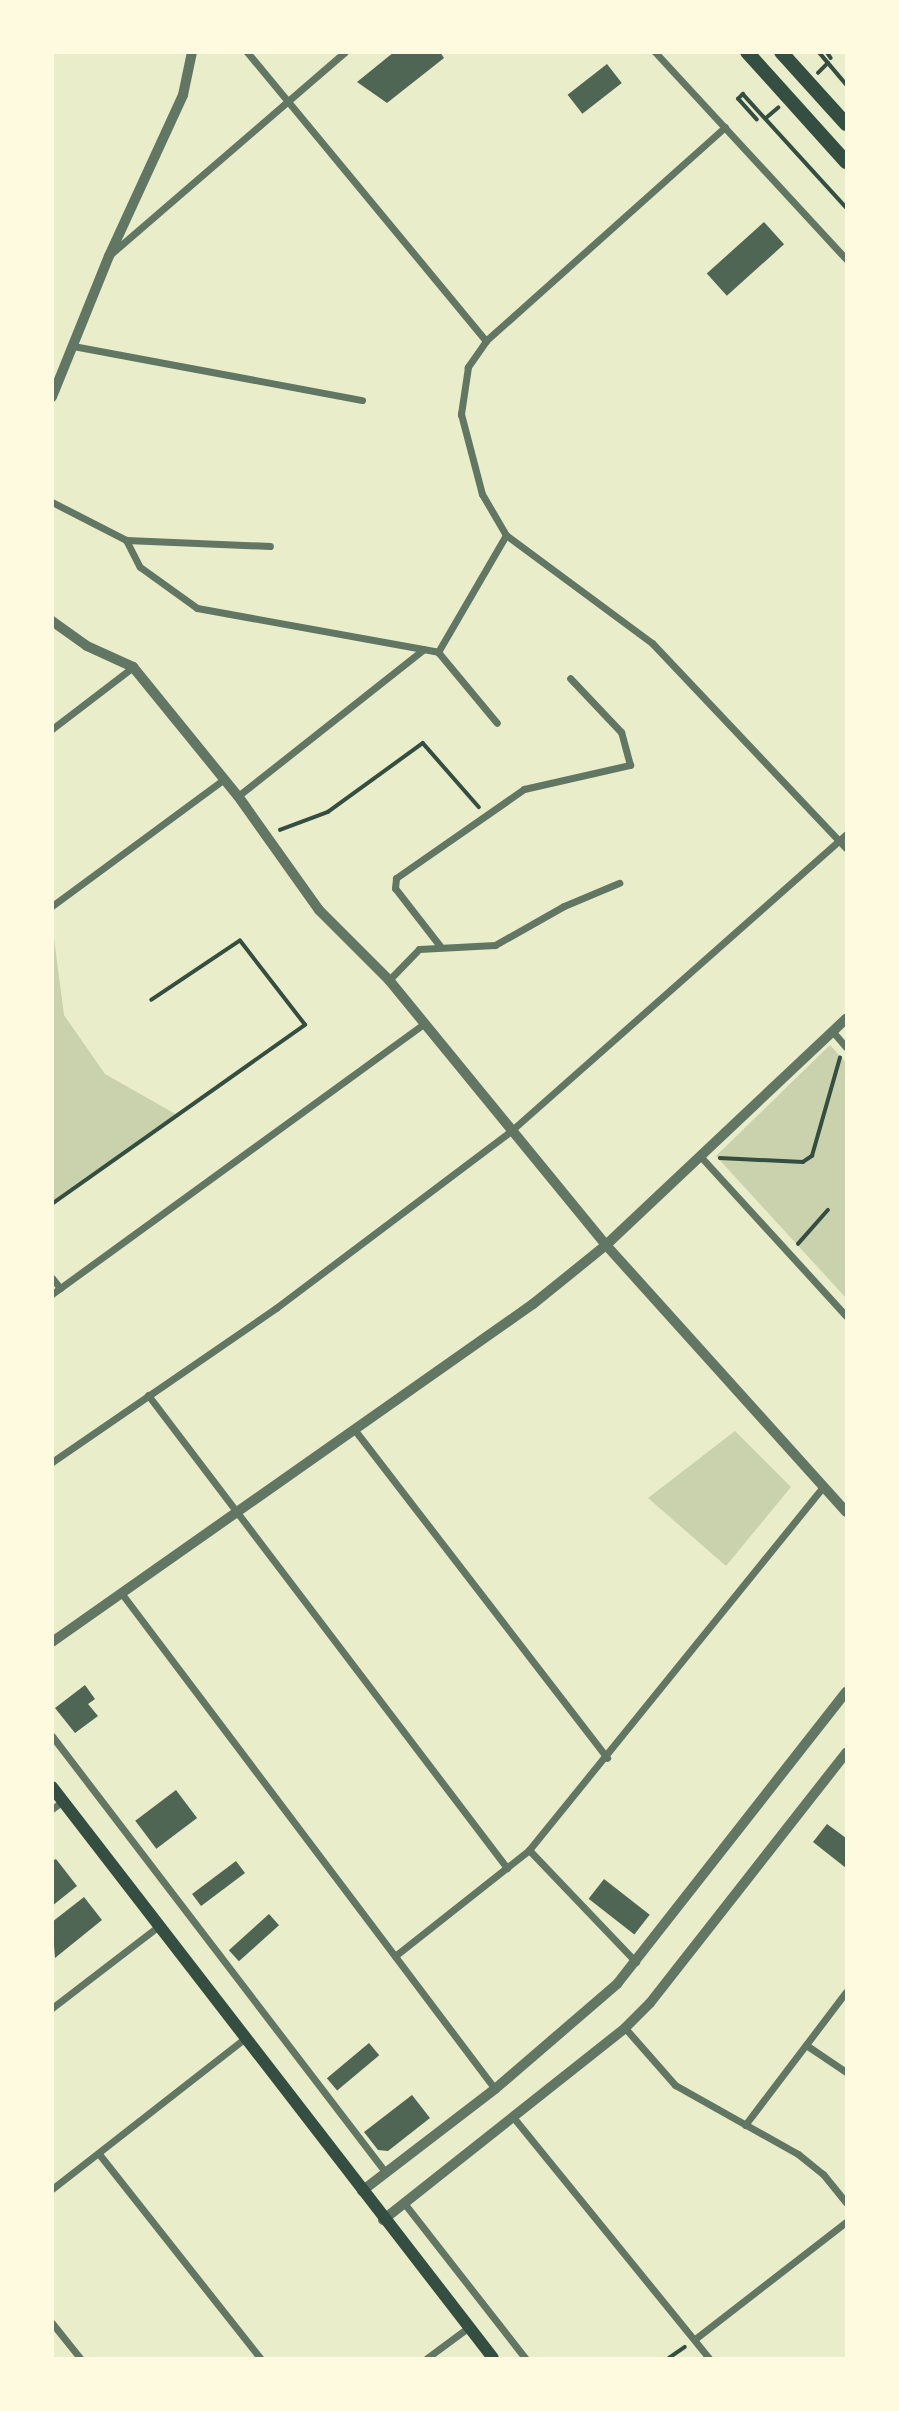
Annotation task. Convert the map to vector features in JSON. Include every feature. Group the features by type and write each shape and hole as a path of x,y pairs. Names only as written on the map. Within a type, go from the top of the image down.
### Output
{"highway":[{"path":"747,52 846,162"},
{"path":"781,52 846,124"}],"main road":[{"path":"52,1787 58,1805 159,1926 383,2220 493,2358"}],"street":[{"path":"52,397 109,256 183,95 192,52"},
{"path":"247,52 486,341"},
{"path":"109,256 289,104 345,52"},
{"path":"655,52 846,259"},
{"path":"724,127 486,341 468,367 461,414 482,494 506,535 652,643 846,848"},
{"path":"73,346 362,400"},
{"path":"52,502 126,540 270,546"},
{"path":"438,652 506,535"},
{"path":"126,540 140,567 197,608 438,652 497,723"},
{"path":"52,621 87,646 133,667 238,796 318,910 389,980 606,1245 846,1512"},
{"path":"238,796 424,649"},
{"path":"52,729 133,667"},
{"path":"440,946 393,883 524,789 631,765 621,732 570,677"},
{"path":"52,906 224,779"},
{"path":"52,1462 276,1308 512,1130 846,835"},
{"path":"389,980 419,949 495,945 564,905 619,883"},
{"path":"52,1642 357,1433 533,1304 606,1245 846,1019"},
{"path":"52,1294 425,1023"},
{"path":"832,1032 845,1046"},
{"path":"701,1157 846,1316"},
{"path":"52,1278 60,1288"},
{"path":"148,1395 507,1868"},
{"path":"357,1433 607,1758"},
{"path":"395,1956 529,1850 607,1758 822,1487"},
{"path":"122,1594 495,2089"},
{"path":"362,2191 495,2089 636,1963 846,1692"},
{"path":"52,1737 386,2173"},
{"path":"383,2220 625,2028 678,1971 846,1753"},
{"path":"529,1850 636,1963"},
{"path":"52,2008 159,1926"},
{"path":"745,2125 846,1992"},
{"path":"625,2028 675,2085 813,2165 846,2202"},
{"path":"52,2189 244,2039"},
{"path":"806,2045 846,2073"},
{"path":"513,2117 709,2358"},
{"path":"99,2154 260,2358"},
{"path":"404,2203 525,2358"},
{"path":"695,2339 846,2221"},
{"path":"52,2323 80,2358"},
{"path":"427,2358 469,2327"}],"path":[{"path":"819,52 846,84"},
{"path":"827,52 831,58"},
{"path":"757,120 738,99 743,94 846,207"},
{"path":"265,837 303,817 328,812 423,743 487,817"},
{"path":"52,1204 305,1025 240,941 152,1000"},
{"path":"701,1157 803,1162 812,1156 845,1046"},
{"path":"790,1254 828,1210"},
{"path":"669,2358 695,2339"}],"green space":[{"path":"52,923 64,1015 105,1074 179,1116 52,1203"},
{"path":"830,1045 846,1063 846,1298 716,1156"},
{"path":"735,1431 791,1487 726,1566 648,1498"}],"building":[{"path":"394,52 440,52 444,58 387,103 357,82"},
{"path":"607,64 622,83 582,114 568,95"},
{"path":"764,222 784,244 727,296 707,274"},
{"path":"85,1685 95,1699 88,1704 98,1716 75,1733 55,1708"},
{"path":"176,1790 197,1818 156,1849 135,1821"},
{"path":"827,1824 846,1838 846,1868 813,1842"},
{"path":"56,1859 77,1886 52,1906 52,1861"},
{"path":"236,1861 245,1873 201,1906 192,1894"},
{"path":"604,1879 650,1915 634,1934 589,1899"},
{"path":"84,1897 102,1920 55,1958 52,1922"},
{"path":"269,1914 279,1925 239,1961 229,1950"},
{"path":"369,2043 379,2055 337,2091 327,2078"},
{"path":"412,2095 430,2118 388,2151 378,2150 364,2132"}]}
